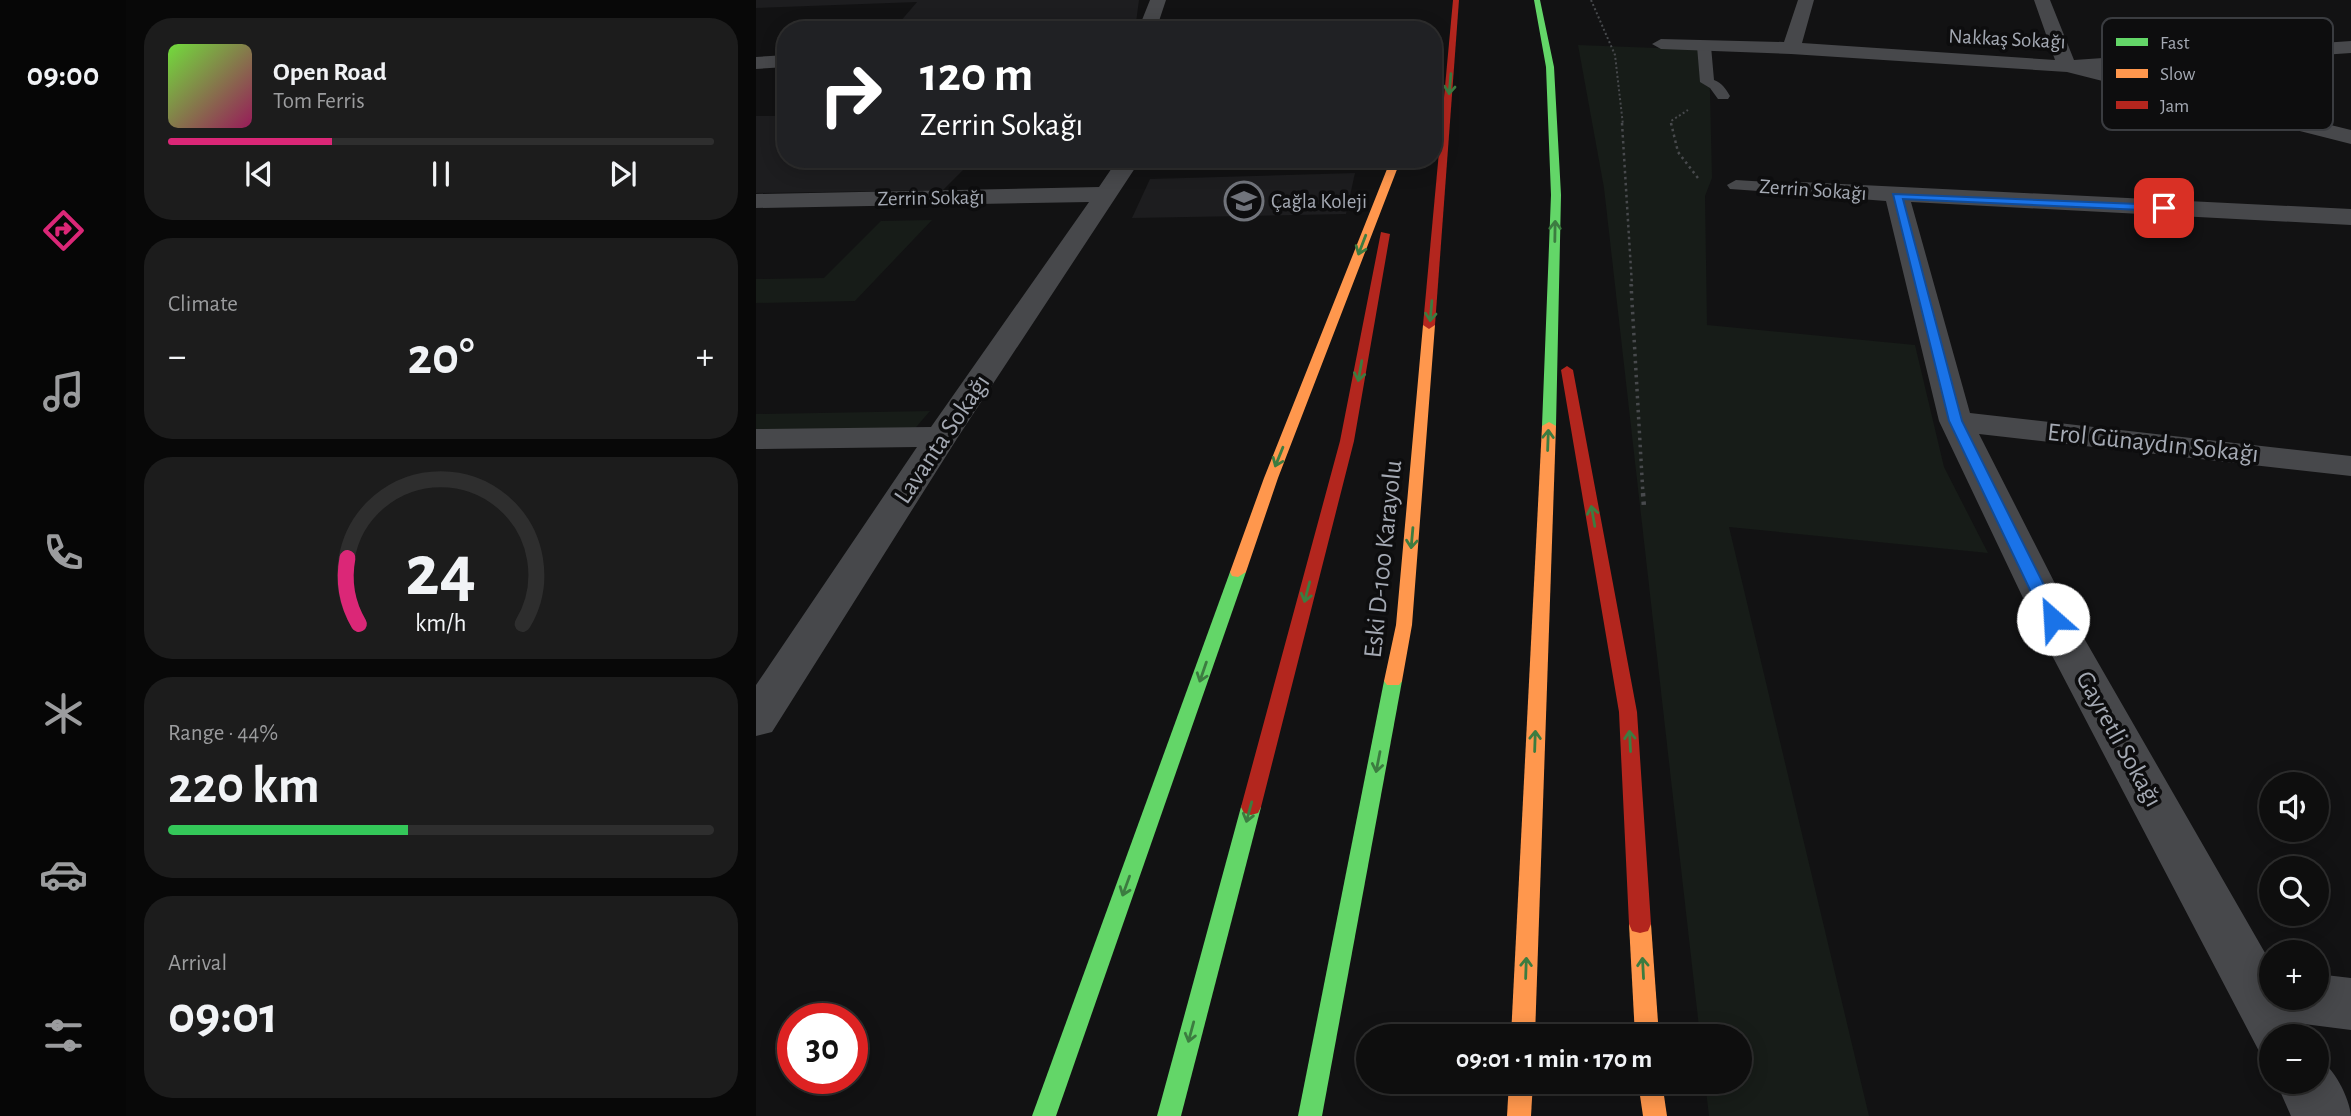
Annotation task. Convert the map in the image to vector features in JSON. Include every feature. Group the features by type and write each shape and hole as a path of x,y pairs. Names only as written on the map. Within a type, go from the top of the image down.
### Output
{"highway":[{"path":"1524,1024 1556,195 1550,67 1537,0"},
{"path":"1442,46 1456,8"},
{"name":"Eski D-100 Karayolu","path":"1310,1116 1404,625 1456,8"},
{"path":"1044,1116 1271,478 1394,168"},
{"path":"1169,1116 1347,441 1396,168"},
{"path":"1554,299 1628,712 1646,1024"},
{"path":"1519,1116 1520,1094"},
{"path":"1652,1094 1655,1116"}],"street":[{"path":"1150,21 1158,0"},
{"path":"1791,48 1806,0"},
{"path":"2042,0 2067,66 2102,75"},
{"name":"Nakkaş Sokağı","path":"1661,44 1791,48 2067,66 2102,64"},
{"name":"Nakkaş Sokağı","path":"2333,48 2351,47"},
{"path":"756,63 777,62"},
{"path":"2323,130 2351,137"},
{"name":"Lavanta Sokağı","path":"756,720 775,665 941,437 1124,168"},
{"name":"Zerrin Sokağı","path":"1801,189 1897,196 2351,217"},
{"name":"Zerrin Sokağı","path":"756,201 1107,194"},
{"name":"Gayretli Sokağı","path":"1897,196 1956,421 2053,619 2259,972"},
{"name":"Erol Günaydın Sokağı","path":"1956,421 2351,466"},
{"path":"756,439 941,437"},
{"path":"2329,1004 2351,1004"},
{"path":"2311,1094 2323,1116"}],"lane":[{"path":"1704,46 1707,82 1715,85 1723,96"},
{"name":"Zerrin Sokağı","path":"1736,185 1801,189"}],"shaded area":[{"path":"756,0 1139,0 1136,21 901,21 917,2 756,8"},
{"path":"1578,45 1709,50 1712,178 1705,196 1707,325 1915,345 1944,467 1988,553 1729,527 1869,1116 1709,1116 1706,1094 1752,1094 1752,1024 1699,1024 1604,188"},
{"path":"756,116 777,116 777,168 965,168 943,190 756,193"},
{"name":"Çağla Koleji","path":"1355,173 1346,214 1132,218 1150,179"},
{"path":"932,220 855,301 756,303 756,279 824,278 881,221"},
{"path":"930,411 899,447 756,448 756,414"}],"traffic: fast":[{"path":"1537,0 1550,67 1556,195 1549,426"},
{"path":"1044,1116 1238,572"},
{"path":"1310,1116 1393,681"},
{"path":"1169,1116 1251,807"}],"traffic: slow":[{"path":"1238,572 1271,478 1392,168"},
{"path":"1393,681 1404,625 1429,325"},
{"path":"1524,1024 1549,426"},
{"path":"1640,924 1646,1024"},
{"path":"1519,1116 1520,1094"},
{"path":"1652,1094 1655,1116"}],"traffic: jam":[{"path":"1429,325 1456,0"},
{"path":"1251,807 1347,441 1385,234"},
{"path":"1567,370 1628,712 1640,924"}],"place":[{"name":"Çağla Koleji","path":"1244,201"}],"route":[{"path":"2053,619 1956,421 1897,196 2164,208"}]}
